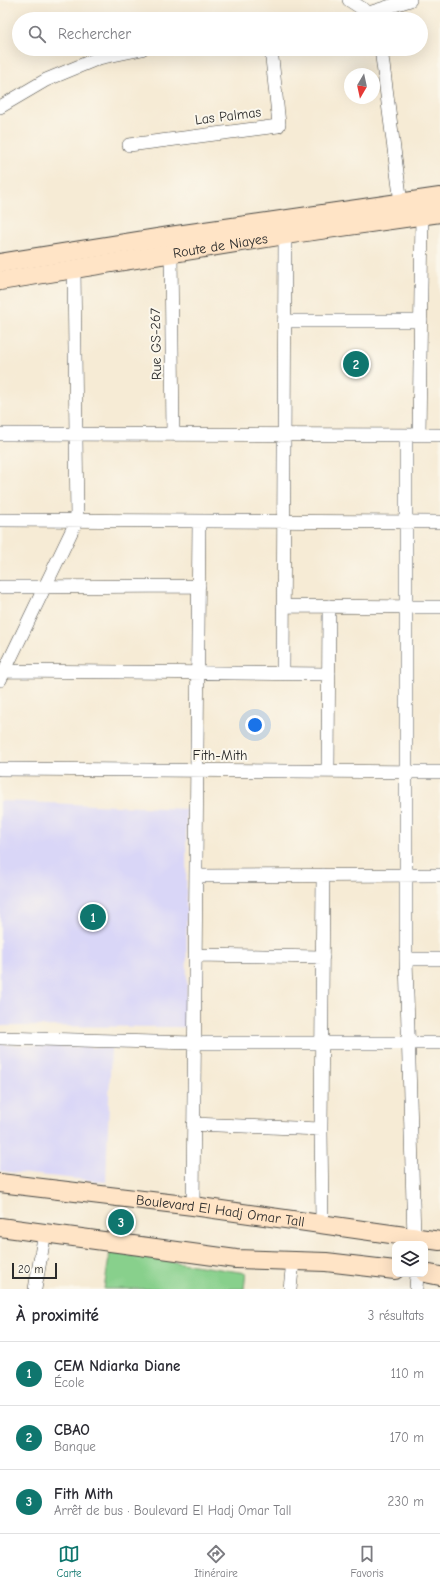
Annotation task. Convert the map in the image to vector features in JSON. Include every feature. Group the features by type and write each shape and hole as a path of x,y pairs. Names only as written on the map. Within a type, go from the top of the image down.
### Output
{"main road":[{"name":"Route de Niayes","path":"0,264 170,236 440,197"},
{"name":"Route de Niayes","path":"0,281 74,268 440,212"},
{"name":"Boulevard El Hadj Omar Tall","path":"0,1183 322,1223 440,1241"},
{"path":"0,1227 236,1259 326,1262 392,1270"},
{"path":"428,1274 440,1276"}],"street":[{"path":"349,0 365,12"},
{"path":"380,12 410,0"},
{"path":"0,107 46,80 99,58 109,56"},
{"name":"Las Palmas","path":"129,145 278,126 272,56"},
{"path":"382,56 401,202"},
{"path":"414,1237 406,959 406,522 421,321 422,215"},
{"path":"283,674 285,235"},
{"name":"Rue GS-267","path":"171,253 173,435"},
{"path":"74,268 74,434 77,520 3,676 198,673 329,674"},
{"path":"284,321 421,321"},
{"path":"0,434 440,435"},
{"path":"0,520 440,522"},
{"path":"193,1206 199,521"},
{"path":"0,587 199,586"},
{"path":"283,606 440,607"},
{"path":"328,771 330,606"},
{"name":"Fith-Mith","path":"0,770 440,772"},
{"path":"322,1223 321,1128 324,875"},
{"path":"196,876 440,875"},
{"path":"195,955 322,957"},
{"path":"406,959 440,958"},
{"path":"0,1038 194,1043 440,1043"},
{"path":"193,1124 321,1128"},
{"path":"35,1289 45,1232"},
{"path":"290,1289 293,1261"},
{"path":"416,1289 417,1277"}],"shaded area":[{"path":"0,801 186,809 187,1027 0,1026"},
{"path":"0,1044 111,1048 106,1182 0,1171"}],"green space":[{"path":"110,1252 246,1273 244,1289 104,1289"}],"place":[{"name":"CBAO","path":"356,364"},
{"name":"CEM Ndiarka Diane","path":"93,917"},
{"name":"Fith Mith","path":"121,1222"}]}
